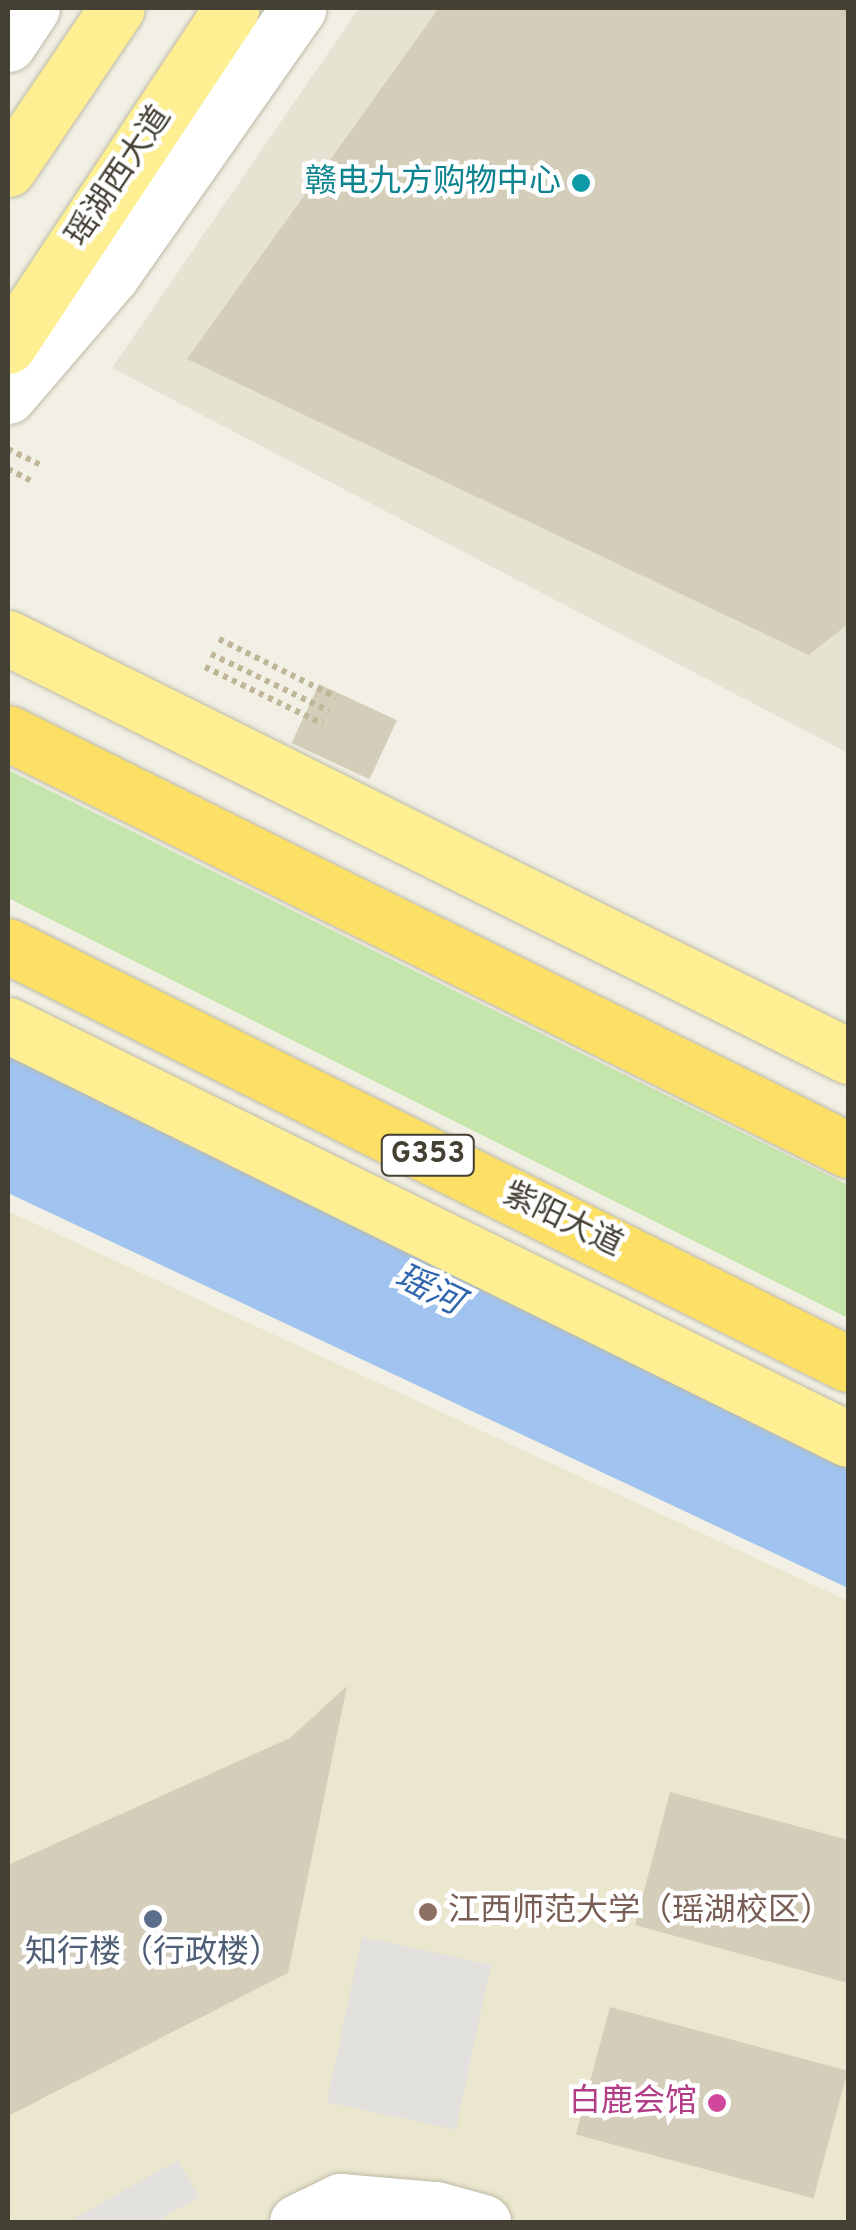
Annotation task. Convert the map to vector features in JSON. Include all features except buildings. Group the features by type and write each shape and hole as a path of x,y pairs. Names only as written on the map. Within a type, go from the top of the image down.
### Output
{"highway":[{"path":"8,733 848,1150"},
{"name":"紫阳大道","path":"8,946 848,1364"}],"main road":[{"path":"8,169 117,8"},
{"name":"瑶湖西大道","path":"8,346 232,8"},
{"path":"8,638 848,1056"},
{"path":"8,1024 848,1439"}],"street":[{"path":"8,396 111,276 300,8"},
{"path":"297,2222 340,2201 436,2209 483,2222"}],"path":[{"path":"8,448 42,466"},
{"path":"8,469 34,482"},
{"path":"219,639 336,697"},
{"path":"212,654 329,712"},
{"path":"205,667 323,724"}],"shaded area":[{"name":"赣电九方购物中心","path":"359,8 848,8 848,753 112,368"},
{"name":"江西师范大学（瑶湖校区）","path":"8,1211 848,1601 848,2222 8,2222"},
{"path":"362,1937 491,1964 456,2130 327,2102"},
{"path":"178,2160 199,2197 155,2222 68,2222"}],"green space":[{"path":"8,770 848,1185 848,1318 8,898"}],"water":[{"name":"瑶河","path":"8,1055 848,1465 848,1588 8,1193"}],"place":[{"name":"赣电九方购物中心","path":"581,183"},
{"name":"江西师范大学（瑶湖校区）","path":"428,1912"},
{"name":"知行楼（行政楼）","path":"153,1919"},
{"name":"白鹿会馆","path":"717,2103"}]}
